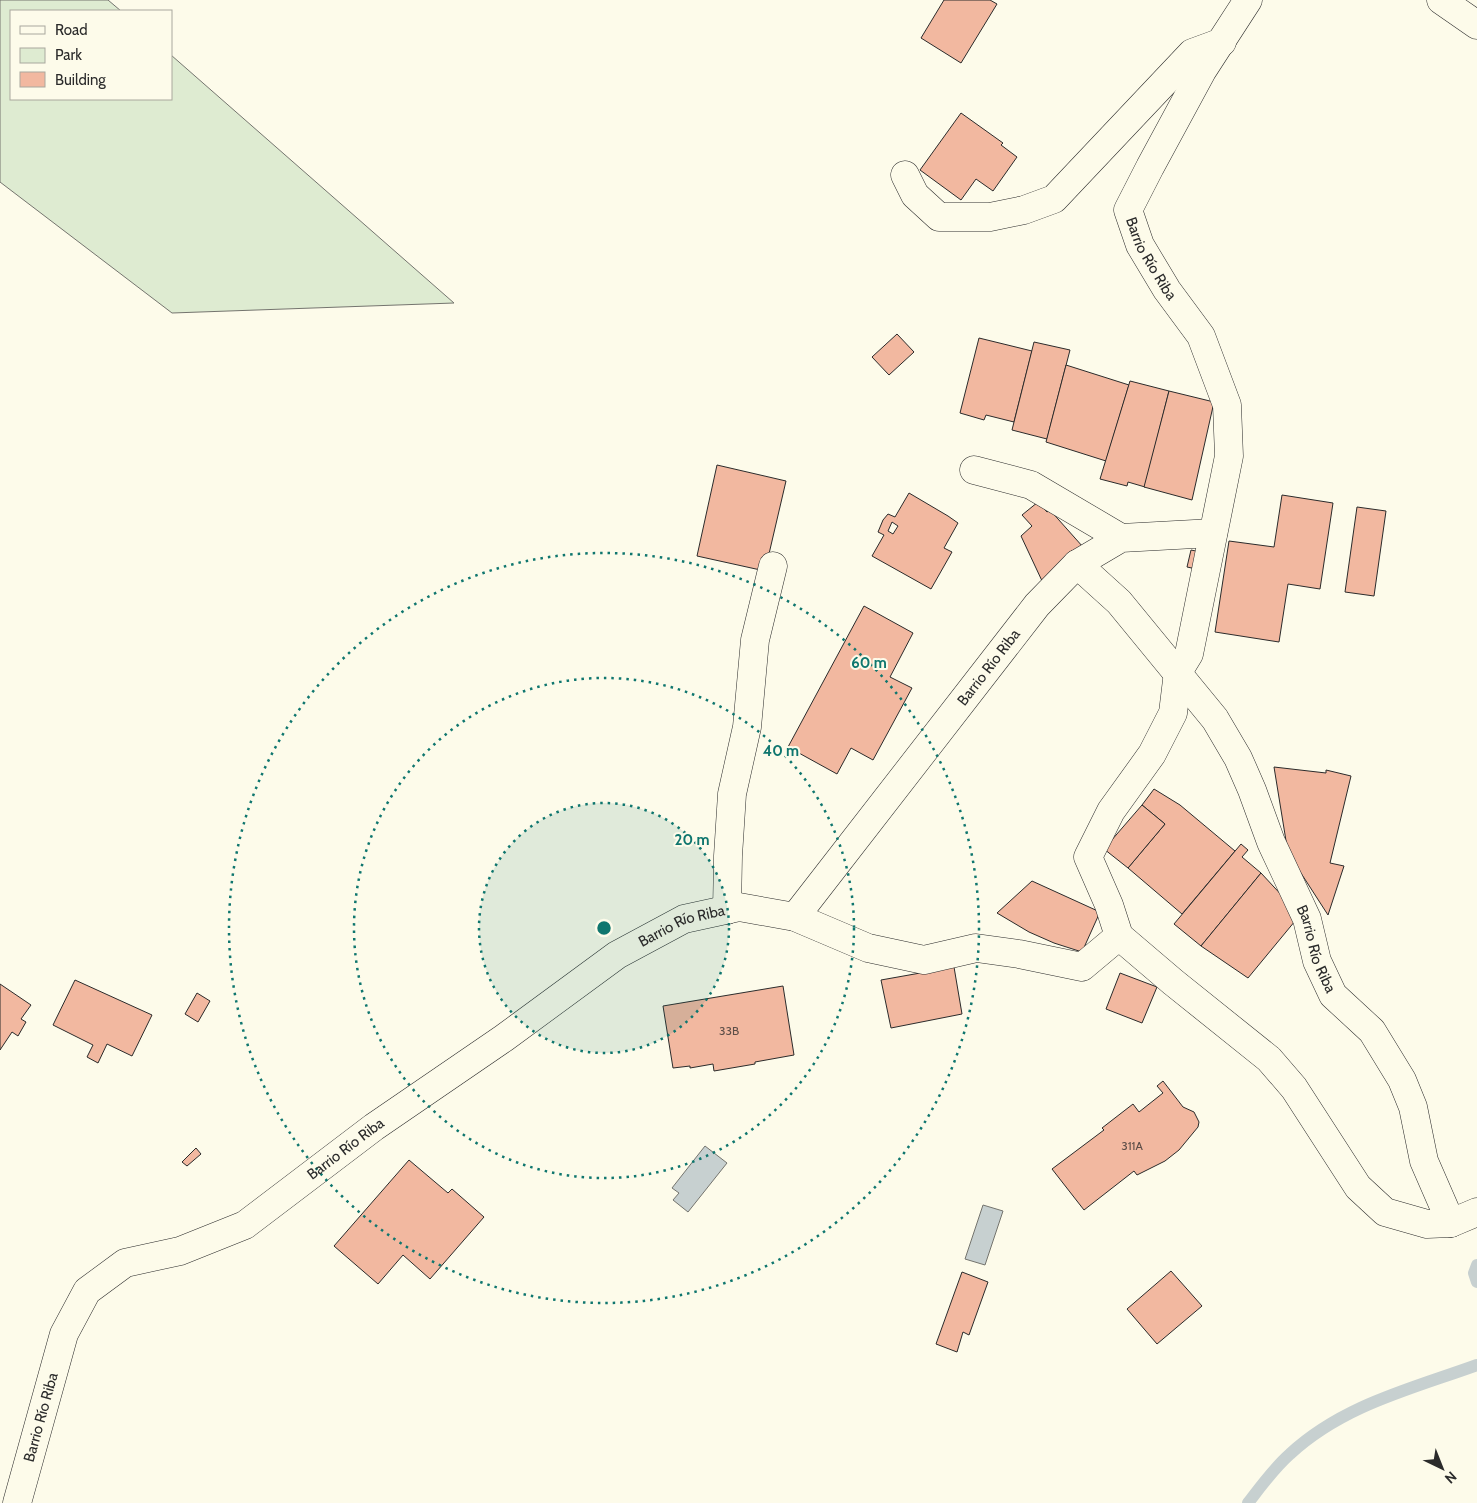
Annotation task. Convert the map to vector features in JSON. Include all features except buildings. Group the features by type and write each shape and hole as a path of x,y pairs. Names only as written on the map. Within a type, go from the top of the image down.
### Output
{"street":[{"name":"Barrio Río Riba","path":"17,1503 64,1334 87,1291 125,1263 180,1251 245,1225 374,1127 504,1038 617,955 684,919 739,907 795,916 868,948 924,960 976,948 1082,966 1120,936 1110,905 1088,857 1110,811 1152,754 1173,713 1178,672 1189,654 1229,456 1227,405 1201,336 1167,290 1140,245 1128,210 1202,71 1248,0"},
{"path":"1442,0 1477,25"},
{"path":"904,175 915,195 939,217 990,217 1024,210 1054,199 1192,53 1222,42"},
{"path":"974,470 1031,485 1121,538"},
{"name":"Barrio Río Riba","path":"795,916 1037,605 1077,564 1121,538 1213,533"},
{"name":"Barrio Río Riba","path":"1077,564 1119,602 1178,672 1215,719 1238,758 1271,842 1307,919 1317,961 1333,995 1372,1031 1402,1080 1413,1107 1424,1161 1451,1223"},
{"path":"727,910 732,794 747,727 755,640 773,566"},
{"path":"1120,936 1173,982 1269,1059 1294,1088 1358,1187 1385,1212 1427,1224 1451,1223 1477,1212"}],"green space":[{"path":"0,0 108,0 120,10 10,10 10,100 172,100 172,56 454,303 172,313 0,182"}],"shaded area":[{"path":"705,1146 727,1163 688,1212 673,1200 679,1193 672,1188"},
{"path":"983,1205 1003,1211 985,1265 965,1259"}],"waterway":[{"path":"1477,1265 1474,1273 1477,1282"},
{"path":"1248,1503 1284,1459 1332,1423 1379,1400 1477,1365"}]}
